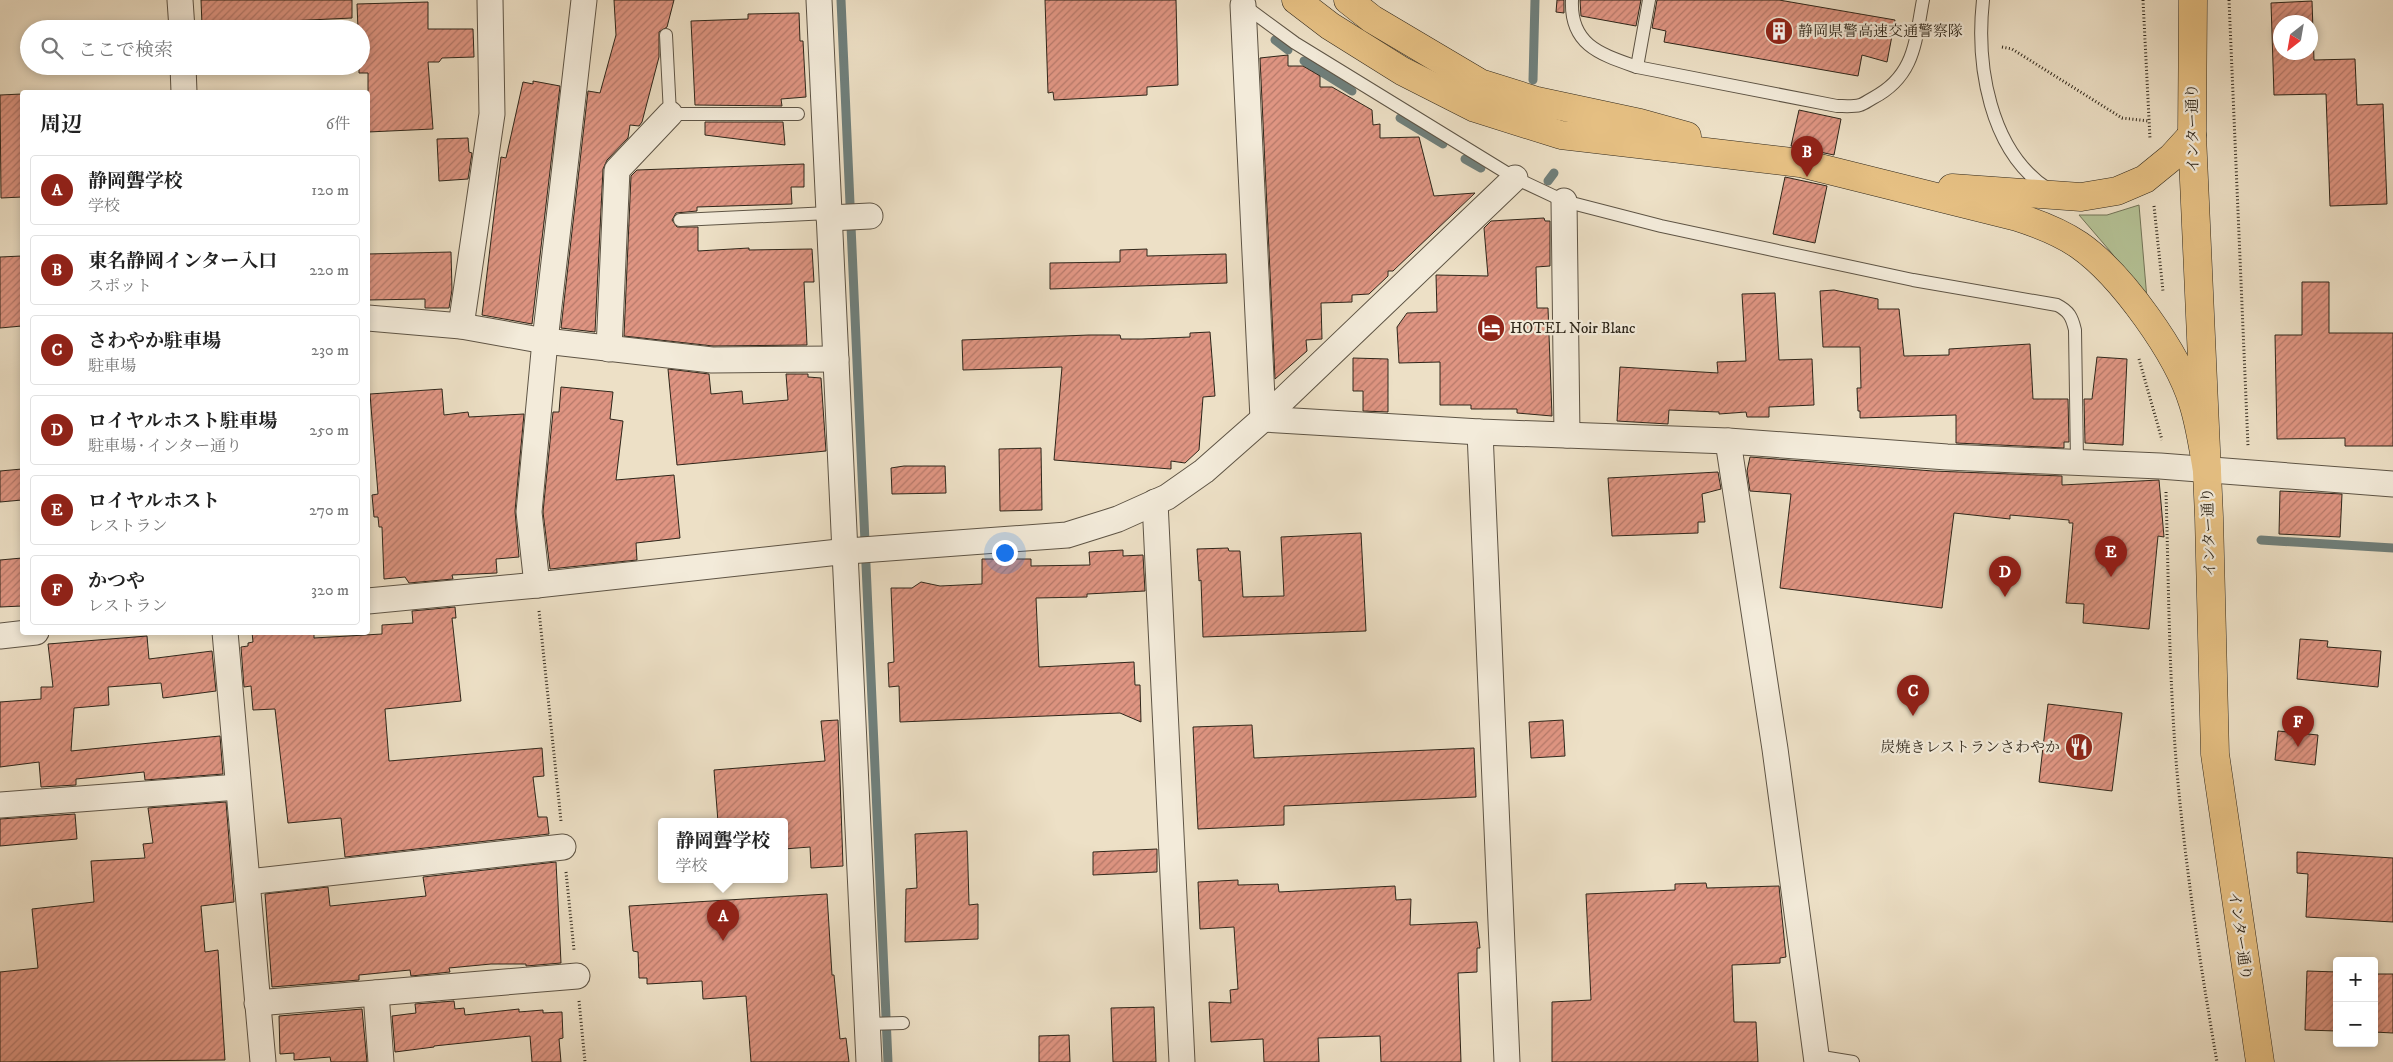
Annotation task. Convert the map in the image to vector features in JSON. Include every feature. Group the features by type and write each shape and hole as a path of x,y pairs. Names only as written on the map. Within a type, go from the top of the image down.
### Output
{"main road":[{"path":"1296,0 1330,26 1402,71 1474,108 1561,135 1800,164 2017,217 2048,228 2079,245 2094,258 2145,313 2176,365 2193,402 2208,470"},
{"path":"1348,0 1372,19 1480,83 1537,101 1640,123 1763,158"},
{"name":"インター通り","path":"2193,0 2192,135 2208,470 2215,754 2260,1062"},
{"path":"1881,183 2081,197 2117,191 2145,179 2172,157 2192,135"}],"street":[{"path":"180,0 181,20"},
{"path":"461,326 492,114 490,0"},
{"path":"537,585 529,512 545,341 584,0"},
{"path":"819,0 832,216 836,359 847,552 869,1062"},
{"path":"1240,2 1263,419"},
{"path":"183,75 184,90"},
{"path":"609,349 617,170 670,114"},
{"path":"370,601 847,552 1067,535 1118,518 1166,497 1204,471 1263,419 1515,178"},
{"path":"1564,201 1567,435"},
{"path":"832,216 870,216"},
{"path":"370,318 461,326 545,341 712,360 836,359"},
{"path":"1263,419 1480,432 1728,441 1947,457 2077,461 2393,484"},
{"path":"1480,432 1507,1062"},
{"path":"1728,441 1775,749 1817,1059"},
{"path":"1155,502 1182,1062"},
{"path":"0,636 20,634"},
{"path":"225,635 263,1062"},
{"path":"0,805 238,787"},
{"path":"247,882 563,847"},
{"path":"257,1003 576,976"},
{"path":"376,993 381,1062"}],"lane":[{"path":"1572,0 1571,17 1581,40 1614,59 1637,67 1837,106 1859,106 1898,81 1907,69 1913,50 1923,0"},
{"path":"1637,67 1649,0"},
{"path":"1983,0 1980,44 1992,110 2000,130 2032,178 2056,194"},
{"path":"1240,2 1295,43 1515,178 1564,201 1661,226 1884,274 2067,310 2073,319 2075,330 2077,461"},
{"path":"666,36 670,114 798,114"},
{"path":"680,220 832,216"},
{"path":"868,1024 903,1023"},
{"path":"1817,1059 1853,1062"}],"path":[{"path":"2143,0 2150,144"},
{"path":"2228,0 2249,473"},
{"path":"1980,44 2012,49 2122,118 2149,121"},
{"path":"2154,203 2163,295"},
{"path":"2139,358 2162,446"},
{"path":"2166,491 2172,686 2180,802 2201,973 2217,1062"}],"green space":[{"path":"2139,205 2147,299 2079,215 2107,215"}],"building":[{"path":"201,0 352,0 352,18 202,20"},
{"path":"614,0 674,0 667,27 659,32 659,57 642,122 639,126 630,125 628,138 607,160 603,169 595,332 561,328 588,91 600,93 616,35"},
{"path":"1045,0 1176,0 1178,85 1147,87 1147,95 1054,100 1053,92 1048,93"},
{"path":"1557,0 1564,0 1564,13 1556,12"},
{"path":"1580,0 1641,0 1636,26 1581,16"},
{"name":"静岡県警高速交通警察隊","path":"1657,0 1779,0 1895,20 1887,62 1862,55 1858,76 1664,42 1666,31 1652,28"},
{"path":"2312,1 2312,15 2273,15 2273,60 2355,59 2357,105 2383,104 2387,204 2330,206 2326,94 2274,95 2271,3"},
{"path":"428,2 428,29 473,29 474,57 442,58 439,62 428,62 433,129 370,132 368,75 370,75 370,20 358,20 357,4"},
{"path":"799,13 800,41 803,41 806,97 781,99 782,106 695,105 691,21 748,19 748,14"},
{"path":"1288,55 1288,66 1303,66 1320,76 1320,87 1332,87 1372,110 1373,125 1380,124 1380,138 1419,137 1434,196 1475,193 1393,271 1388,271 1388,276 1369,294 1352,295 1352,302 1321,303 1322,339 1306,340 1307,351 1275,379 1260,58"},
{"path":"533,81 560,86 532,324 482,315 501,157 506,158 523,82 533,84"},
{"path":"20,94 20,197 1,198 0,95"},
{"path":"1799,110 1841,119 1834,155 1791,146"},
{"path":"705,122 783,122 785,145 705,135"},
{"path":"468,138 469,152 472,153 468,179 439,181 437,139"},
{"path":"804,164 804,187 791,187 792,204 697,207 697,211 676,213 672,220 677,227 698,227 698,251 749,248 749,250 812,249 814,282 804,282 807,345 713,346 624,336 631,176 637,170"},
{"path":"1785,177 1827,186 1815,243 1773,234"},
{"path":"1544,218 1545,221 1550,221 1550,266 1536,267 1537,308 1548,308 1552,416 1517,413 1517,409 1471,409 1471,405 1440,405 1440,362 1399,363 1397,327 1407,313 1437,312 1436,275 1488,276 1484,228 1491,221"},
{"path":"1147,249 1147,256 1226,254 1227,283 1050,289 1050,263 1120,262 1120,250"},
{"path":"451,252 452,290 449,308 425,308 425,299 370,300 370,254"},
{"path":"20,256 20,326 0,328 0,257"},
{"path":"2302,282 2329,282 2329,333 2393,333 2393,446 2345,446 2345,438 2277,439 2275,335 2302,335"},
{"path":"1834,290 1878,299 1878,309 1899,309 1904,356 1949,355 1949,349 2030,344 2033,399 2068,399 2069,442 2064,442 2064,448 1956,443 1956,415 1860,418 1857,388 1861,388 1860,347 1823,347 1820,291"},
{"path":"1775,293 1779,360 1812,359 1814,405 1769,407 1769,417 1747,417 1746,412 1719,414 1719,412 1669,410 1668,424 1617,421 1620,367 1718,373 1717,362 1746,361 1742,294"},
{"path":"1210,332 1215,396 1203,397 1199,450 1185,463 1171,461 1171,469 1054,460 1062,367 963,370 962,340 1089,335 1120,335 1121,339 1142,339 1190,337 1190,333"},
{"path":"2097,357 2127,359 2123,445 2085,443 2084,399 2092,399"},
{"path":"1353,358 1388,359 1388,412 1363,411 1363,391 1353,391"},
{"path":"668,369 709,374 711,394 742,391 743,404 788,400 786,374 808,374 808,377 821,378 826,451 677,465"},
{"path":"561,387 613,392 610,419 623,421 616,480 674,475 680,538 636,543 637,560 550,569 543,512 553,412 559,412"},
{"path":"442,389 444,415 468,412 469,417 524,414 515,511 519,557 496,559 497,573 452,575 453,579 409,583 405,577 384,579 382,527 379,527 378,517 374,517 372,495 378,494 370,394"},
{"path":"1041,448 1042,510 1000,511 999,449"},
{"path":"1750,457 1933,471 2062,476 2062,485 2159,480 2164,537 2158,536 2149,629 2083,623 2084,604 2066,603 2073,523 2069,523 2069,520 2010,515 2010,519 1954,513 1942,608 1780,588 1791,494 1750,491 1747,471"},
{"path":"904,466 945,466 946,493 892,494 891,468"},
{"path":"20,469 20,500 0,502 0,471"},
{"path":"1718,472 1721,489 1702,494 1705,522 1698,522 1698,533 1612,536 1608,478"},
{"path":"2280,491 2342,494 2340,537 2279,534"},
{"path":"1361,533 1366,631 1203,637 1201,580 1199,581 1197,549 1228,548 1229,551 1240,551 1243,597 1284,596 1281,537"},
{"path":"1123,550 1123,556 1143,555 1145,591 1087,594 1087,597 1036,598 1039,667 1134,662 1135,685 1140,685 1141,722 1120,713 900,722 899,686 889,687 888,663 894,662 891,588 912,588 921,582 940,586 982,584 982,559 1031,559 1031,566 1090,565 1089,552"},
{"path":"20,558 20,606 0,607 0,560"},
{"path":"455,607 456,618 452,618 461,701 385,709 389,761 542,748 544,776 533,777 538,817 547,817 549,834 345,857 341,818 288,823 275,709 253,710 251,686 244,687 241,647 248,646 248,643 253,642 252,635 314,635 314,638 382,634 382,625 413,623 412,611"},
{"path":"147,636 149,659 212,651 216,691 163,698 161,683 108,687 109,705 74,708 71,751 220,736 223,774 145,780 144,772 76,779 76,785 41,787 39,762 0,767 0,702 41,699 41,687 53,687 48,644"},
{"path":"2300,639 2328,641 2327,647 2381,651 2378,687 2297,679"},
{"path":"2048,704 2122,713 2112,791 2039,782"},
{"path":"838,720 843,866 811,868 810,847 788,849 788,818 718,818 714,770 825,761 821,721"},
{"path":"1563,720 1565,756 1531,758 1529,722"},
{"path":"1252,725 1254,758 1474,748 1476,797 1284,806 1284,825 1198,829 1193,727"},
{"path":"2278,731 2318,735 2315,765 2275,760"},
{"path":"226,802 234,902 201,906 205,952 218,950 225,1060 0,1062 0,972 38,968 32,909 94,902 91,861 145,858 143,844 153,843 148,808"},
{"path":"75,814 77,839 0,846 0,819"},
{"path":"967,831 969,905 978,904 978,939 905,942 906,889 917,888 915,834"},
{"path":"1157,849 1157,872 1093,875 1093,852"},
{"path":"2297,852 2393,858 2393,922 2306,917 2308,874 2297,873"},
{"path":"556,862 561,963 526,966 526,964 491,964 449,968 450,972 411,976 410,970 359,975 359,980 272,987 265,894 328,887 330,906 426,896 423,877"},
{"path":"1238,880 1238,885 1278,884 1279,892 1395,886 1396,900 1411,899 1410,925 1477,922 1480,948 1477,948 1477,972 1458,973 1461,1062 1381,1062 1380,1036 1318,1038 1319,1062 1264,1062 1263,1039 1211,1042 1209,1002 1231,1003 1230,990 1238,989 1234,927 1200,929 1198,882"},
{"path":"1706,883 1707,888 1779,886 1786,957 1780,958 1780,963 1732,965 1734,1022 1756,1022 1758,1062 1552,1062 1552,1002 1591,1000 1586,894 1675,890 1675,884"},
{"path":"827,894 832,975 834,975 840,1039 846,1038 849,1062 751,1062 746,996 703,999 702,981 647,984 647,978 639,978 638,952 633,951 629,906"},
{"path":"2307,971 2333,972 2333,1031 2305,1030"},
{"path":"2378,974 2393,974 2393,1033 2378,1032"},
{"path":"454,1001 455,1009 464,1008 465,1015 519,1009 519,1012 543,1010 543,1013 562,1012 563,1038 559,1039 561,1062 532,1062 530,1036 395,1052 392,1016 416,1013 415,1004"},
{"path":"1154,1007 1156,1062 1113,1062 1111,1008"},
{"path":"362,1009 367,1062 331,1062 330,1057 294,1060 294,1053 280,1054 279,1016"},
{"path":"1069,1035 1070,1062 1039,1062 1039,1036"}],"waterway":[{"path":"841,0 888,1062"},
{"path":"1533,80 1535,0"},
{"path":"1275,40 1288,50"},
{"path":"1304,61 1352,91"},
{"path":"1400,118 1443,144"},
{"path":"1465,159 1481,168"},
{"path":"1548,181 1554,173"},
{"path":"2261,540 2393,548"}],"place":[{"name":"静岡県警高速交通警察隊","path":"1779,31"},
{"name":"東名静岡インター入口","path":"1807,177"},
{"name":"HOTEL Noir Blanc","path":"1491,328"},
{"name":"ロイヤルホスト","path":"2111,577"},
{"name":"ロイヤルホスト駐車場","path":"2005,597"},
{"name":"さわやか駐車場","path":"1913,716"},
{"name":"炭焼きレストランさわやか","path":"2079,747"},
{"name":"かつや","path":"2298,747"},
{"name":"静岡聾学校","path":"723,941"}]}
